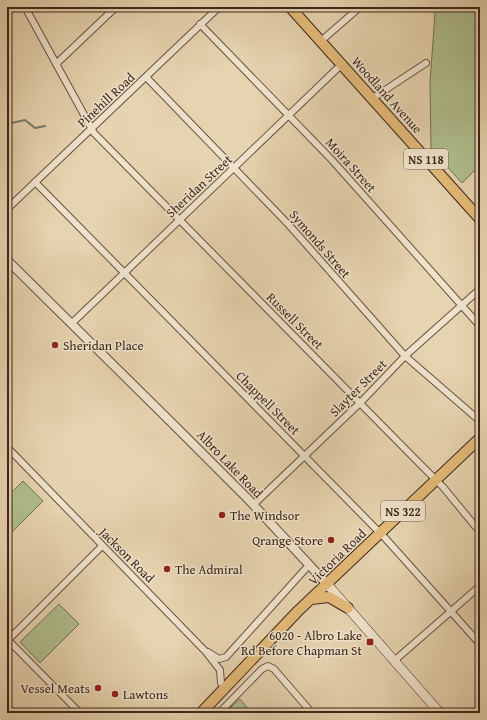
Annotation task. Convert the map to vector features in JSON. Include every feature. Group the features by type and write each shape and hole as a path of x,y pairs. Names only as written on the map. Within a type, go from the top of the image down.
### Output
{"main road":[{"name":"Woodland Avenue","path":"290,7 480,219"},
{"name":"Victoria Road","path":"201,713 298,611 480,438"},
{"name":"Albro Lake Road","path":"327,584 440,713"},
{"path":"311,599 329,597 348,608"},
{"name":"Victoria Road","path":"193,713 269,633 298,611"}],"street":[{"name":"Russell Street","path":"25,7 91,129 361,402 436,480 480,532"},
{"path":"56,64 116,7"},
{"name":"Pinehill Road","path":"7,209 219,7"},
{"path":"322,41 360,7"},
{"name":"Moira Street","path":"200,24 288,114 480,326"},
{"path":"373,98 426,63"},
{"name":"Sheridan Street","path":"71,324 235,168 288,114 342,64"},
{"name":"Symonds Street","path":"146,77 289,225 405,356 480,421"},
{"name":"Chappell Street","path":"35,182 380,533 480,644"},
{"name":"Albro Lake Road","path":"7,260 253,505 327,584"},
{"name":"Slayter Street","path":"253,505 361,402 405,356 480,289"},
{"name":"Jackson Road","path":"7,447 206,652 220,670 221,683"},
{"path":"80,713 7,640 102,546"},
{"name":"Victoria Road","path":"206,652 219,659 226,657 309,565"},
{"path":"394,661 480,586"},
{"path":"219,713 262,669 268,666 274,669 312,713"}],"green space":[{"path":"430,7 480,7 480,173 477,175 475,170 462,183 431,149 430,82 435,14"},
{"path":"23,481 43,501 7,537 7,497"},
{"path":"59,604 79,624 40,663 20,642"},
{"path":"240,699 252,713 224,713"}],"waterway":[{"path":"7,124 25,120 35,128 45,126"}],"place":[{"name":"Sheridan Place","path":"55,345"},
{"name":"The Windsor","path":"222,515"},
{"name":"Qrange Store","path":"331,540"},
{"name":"The Admiral","path":"167,569"},
{"name":"6020 - Albro Lake Rd Before Chapman St","path":"370,642"},
{"name":"Vessel Meats","path":"98,688"},
{"name":"Lawtons","path":"115,694"}]}
